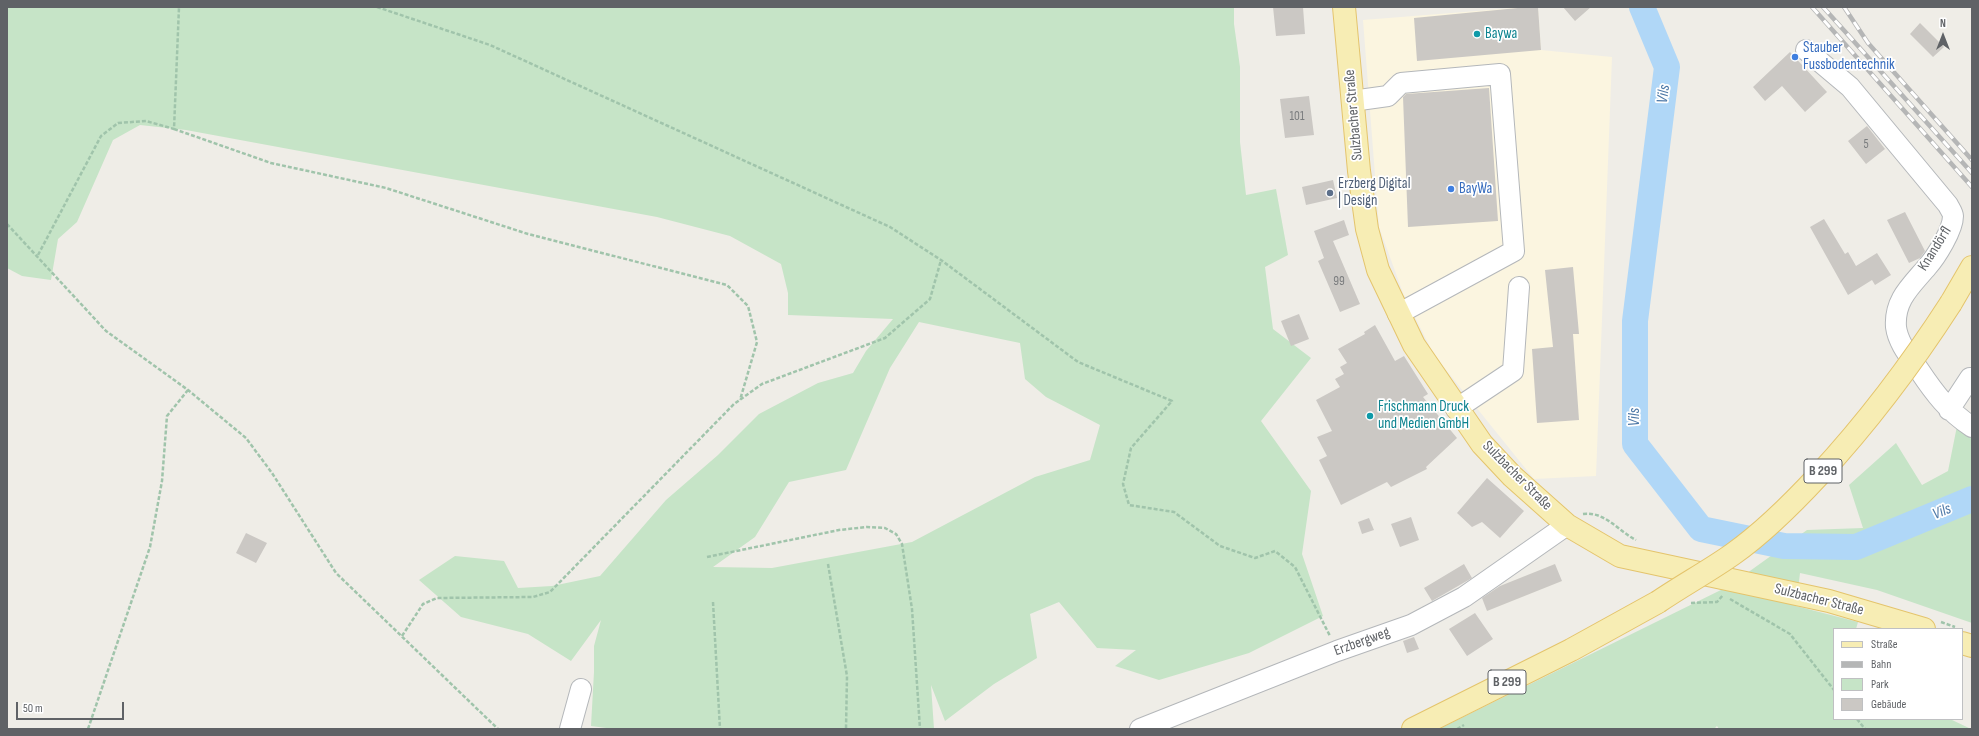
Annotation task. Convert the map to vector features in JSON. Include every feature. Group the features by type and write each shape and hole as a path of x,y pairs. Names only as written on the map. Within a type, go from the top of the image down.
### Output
{"main road":[{"name":"Sulzbacher Straße","path":"1344,7 1352,102 1367,229 1378,270 1414,345 1456,409 1482,444 1512,476 1567,525 1620,556 1829,601 1921,628"},
{"name":"B 299","path":"1413,729 1601,633 1658,602 1733,553 1798,497 1844,448 1881,404 1923,347 1972,267"}],"street":[{"name":"Knandörfl","path":"1806,50 1850,87 1948,205 1953,215 1950,230 1928,266 1911,283 1903,295 1897,309 1896,328 1901,344 1932,389 1949,410 1972,427"},
{"path":"1352,102 1388,96 1401,83 1500,74 1514,251 1398,314"},
{"path":"1456,409 1513,371 1519,287"},
{"path":"1949,410 1970,378 1972,378"},
{"name":"Erzbergweg","path":"1140,729 1337,651 1411,625 1464,597 1567,525"},
{"path":"570,729 582,689"}],"path":[{"path":"174,129 179,7"},
{"path":"377,7 490,45 890,227 941,260 1078,362 1172,401 1130,448 1123,484 1129,504 1174,512 1220,546 1256,558 1275,550 1295,567 1337,651"},
{"path":"38,255 100,136 118,123 146,121 174,129 271,163 386,188 528,234 727,284 748,306 757,342 740,400"},
{"path":"7,224 38,255 106,331 188,390 246,438 272,473 336,573 498,729"},
{"path":"402,636 423,604 437,598 533,597 550,592 740,400 762,384 885,338 930,299 941,260"},
{"path":"88,729 150,547 162,481 167,416 188,390"},
{"path":"707,556 839,530 868,527 885,528 896,534 902,544 912,610 920,729"},
{"path":"828,564 846,676 846,729"},
{"path":"1723,595 1790,634 1833,689"},
{"path":"713,602 720,729"},
{"path":"1858,720 1865,729"}],"shaded area":[{"name":"BayWa","path":"1538,7 1541,50 1612,57 1596,476 1534,479 1434,355 1403,293 1379,227 1363,20"}],"green space":[{"path":"7,7 1234,7 1234,24 1240,67 1240,142 1246,195 1276,189 1288,255 1265,267 1273,329 1311,358 1261,421 1311,491 1302,554 1323,616 1249,653 1159,680 1115,666 1136,650 1097,648 1059,602 1030,614 1037,658 994,684 945,721 931,685 934,729 614,729 591,726 594,646 601,620 571,661 528,634 461,617 419,580 455,556 504,561 518,588 552,586 600,576 666,500 718,455 759,414 818,383 853,373 866,351 893,319 788,315 788,293 781,264 730,236 657,217 186,130 140,125 113,140 77,222 58,239 51,280 22,276 7,268","holes":["919,322 1020,343 1025,379 1046,397 1100,425 1090,460 1035,477 912,542 772,568 713,567 755,537 789,482 846,470 890,368"]},
{"path":"1958,421 1972,429 1972,623 1877,590 1800,573 1796,606 1858,622 1856,628 1833,628 1833,720 1952,720 1971,729 1719,729 1717,726 1714,729 1439,729 1729,586 1807,530 1863,528 1849,485 1896,443 1922,485 1948,471"}],"building":[{"path":"1273,7 1303,7 1305,34 1276,36"},
{"name":"Baywa","path":"1538,7 1541,50 1417,61 1414,18"},
{"path":"1563,7 1591,7 1575,21"},
{"path":"1920,23 1944,47 1933,57 1910,34"},
{"path":"1790,52 1827,92 1805,112 1782,86 1765,101 1753,87"},
{"name":"BayWa","path":"1489,88 1498,221 1408,227 1403,97 1406,94"},
{"path":"1309,96 1314,135 1285,138 1280,99"},
{"path":"1867,126 1885,149 1866,164 1848,141"},
{"path":"1333,180 1337,198 1306,205 1302,187"},
{"path":"1905,212 1925,251 1920,258 1909,263 1887,220"},
{"path":"1824,219 1845,254 1848,252 1856,266 1877,253 1891,275 1875,285 1872,280 1848,295 1810,227"},
{"path":"1344,220 1349,235 1333,241 1360,304 1340,312 1318,261 1324,258 1314,231"},
{"path":"1573,267 1579,334 1573,334 1579,420 1537,423 1532,349 1553,347 1545,270"},
{"path":"1299,314 1309,339 1291,346 1281,321"},
{"name":"Frischmann Druck und Medien GmbH","path":"1375,325 1395,361 1404,356 1428,394 1423,397 1457,438 1426,467 1427,469 1391,487 1387,482 1341,505 1319,460 1327,456 1317,437 1332,431 1316,400 1340,387 1335,379 1344,374 1340,367 1347,363 1338,349 1365,334 1364,332"},
{"path":"1487,478 1524,511 1500,538 1482,522 1472,527 1457,513"},
{"path":"1411,517 1419,540 1400,547 1391,524"},
{"path":"1369,518 1374,530 1362,534 1358,522"},
{"path":"246,533 267,543 256,563 236,553"},
{"path":"1464,564 1472,578 1432,601 1424,588"},
{"path":"1555,564 1562,581 1487,611 1482,598 1500,586"},
{"path":"1475,613 1493,639 1467,656 1449,629"},
{"path":"1414,637 1419,649 1407,653 1403,641"}],"waterway":[{"name":"Vils","path":"1642,7 1667,67 1635,321 1635,444 1701,529 1784,546 1856,547 1972,499"}],"railway":[{"path":"1812,7 1972,187"},
{"path":"1823,7 1972,173"},
{"path":"1844,7 1868,43 1972,160"}],"place":[{"name":"Baywa","path":"1477,34"},
{"name":"Stauber Fussbodentechnik","path":"1795,57"},
{"name":"BayWa","path":"1451,189"},
{"name":"Erzberg Digital | Design","path":"1330,193"},
{"name":"Frischmann Druck und Medien GmbH","path":"1370,416"}]}
